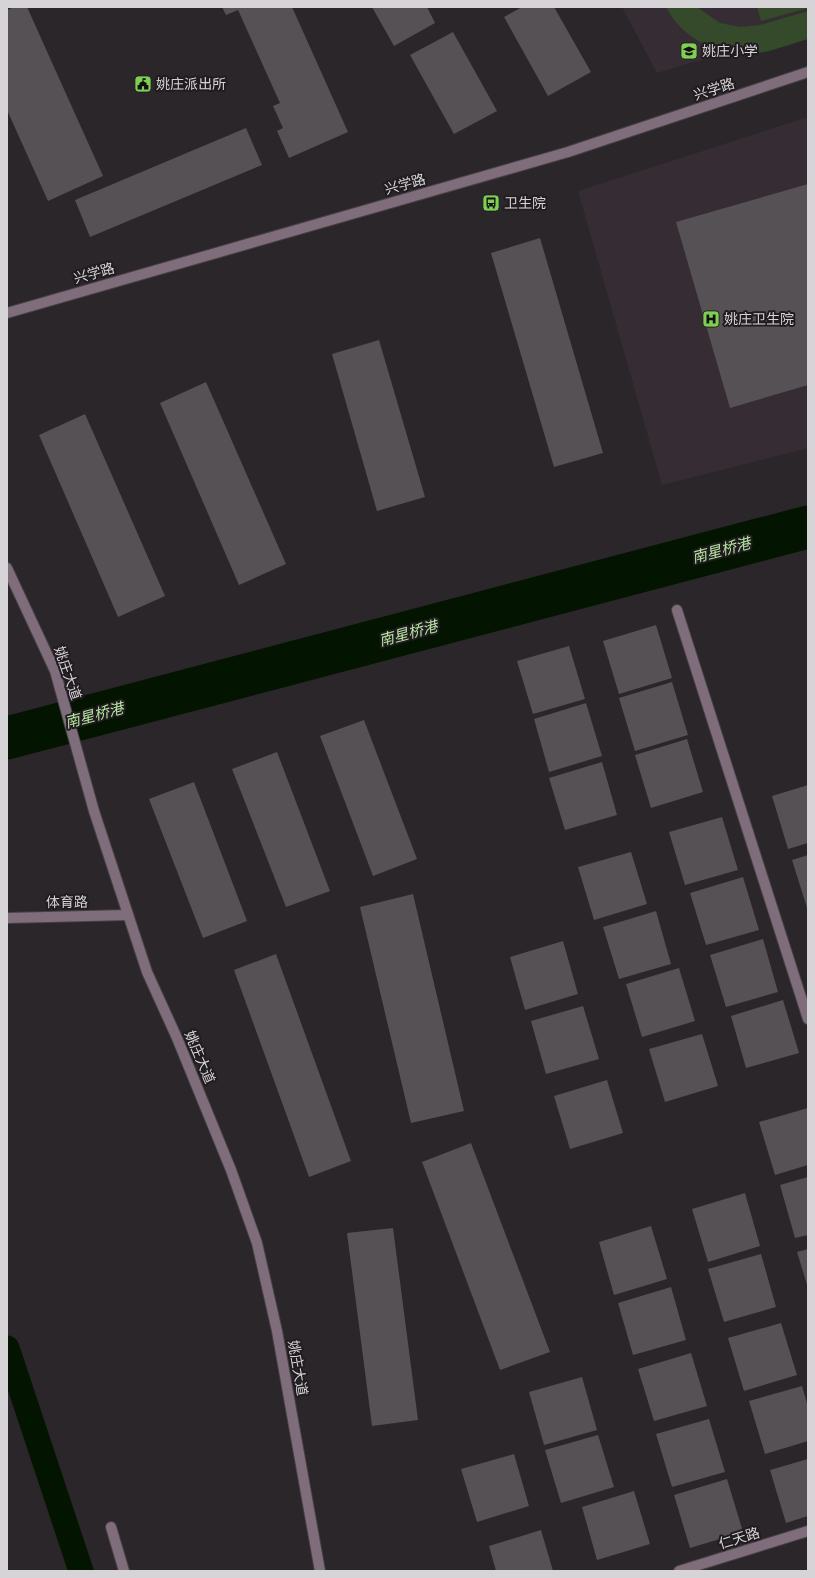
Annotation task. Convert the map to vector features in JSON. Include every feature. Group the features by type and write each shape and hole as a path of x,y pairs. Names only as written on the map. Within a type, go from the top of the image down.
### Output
{"street":[{"name":"兴学路","path":"7,313 568,152 808,72"},
{"name":"姚庄大道","path":"7,568 55,671 94,811 147,972 177,1038 231,1170 258,1243 277,1331 320,1571"},
{"path":"677,610 808,1019"},
{"name":"体育路","path":"7,918 128,915"},
{"path":"111,1527 124,1571"},
{"name":"仁天路","path":"679,1571 808,1531"}],"shaded area":[{"name":"姚庄小学","path":"622,7 808,7 808,28 657,73"},
{"name":"姚庄卫生院","path":"808,117 808,448 662,485 578,191"}],"green space":[{"path":"666,7 697,7 720,23 740,27 760,25 808,11 808,39 763,52 743,54 730,53 704,44 693,37 682,29 673,19"},
{"path":"757,7 808,7 808,8 761,21"}],"building":[{"path":"14,7 27,7 103,176 48,201 7,110 7,10"},
{"path":"222,7 292,7 348,132 289,158 277,131 283,128 273,106 280,103 238,10 226,15"},
{"path":"372,7 427,7 435,23 394,46"},
{"path":"522,7 554,7 591,72 548,96 504,17"},
{"path":"453,32 497,111 454,134 410,55"},
{"path":"246,128 262,165 90,237 75,200"},
{"path":"808,184 808,385 730,408 676,222"},
{"path":"540,238 603,453 554,467 491,253"},
{"path":"379,340 425,497 377,511 332,354"},
{"path":"206,382 286,564 239,585 160,403"},
{"path":"85,414 165,596 118,617 39,435"},
{"path":"656,625 672,678 619,694 603,641"},
{"path":"569,646 585,699 533,714 517,661"},
{"path":"672,682 688,735 635,751 619,698"},
{"path":"586,703 602,756 549,772 534,719"},
{"path":"364,720 417,859 373,876 320,736"},
{"path":"687,739 703,792 651,808 635,755"},
{"path":"277,752 330,891 286,907 232,769"},
{"path":"602,762 617,815 565,830 549,778"},
{"path":"194,782 247,921 203,938 149,799"},
{"path":"808,785 808,843 788,849 772,796"},
{"path":"722,817 738,870 685,885 669,832"},
{"path":"631,852 647,904 594,920 578,867"},
{"path":"808,855 808,911 792,860"},
{"path":"743,877 759,930 706,945 690,893"},
{"path":"413,894 464,1111 411,1123 360,907"},
{"path":"656,911 671,964 619,979 603,927"},
{"path":"763,939 778,992 726,1007 710,955"},
{"path":"563,941 578,994 525,1010 510,957"},
{"path":"276,954 351,1161 309,1177 234,970"},
{"path":"679,968 695,1021 642,1037 626,984"},
{"path":"783,1000 799,1053 746,1068 731,1016"},
{"path":"583,1006 599,1059 546,1074 531,1021"},
{"path":"702,1034 718,1086 665,1102 649,1049"},
{"path":"607,1080 623,1133 570,1149 554,1096"},
{"path":"808,1108 808,1165 775,1175 759,1122"},
{"path":"471,1143 550,1352 500,1370 422,1162"},
{"path":"808,1177 808,1235 795,1238 780,1185"},
{"path":"745,1193 760,1246 708,1262 692,1209"},
{"path":"651,1226 667,1279 614,1295 599,1242"},
{"path":"393,1228 418,1420 372,1426 347,1233"},
{"path":"808,1249 808,1288 797,1252"},
{"path":"761,1254 776,1307 724,1322 708,1269"},
{"path":"671,1287 686,1340 633,1355 618,1303"},
{"path":"781,1323 797,1375 744,1391 728,1338"},
{"path":"691,1353 707,1406 654,1421 638,1369"},
{"path":"582,1377 597,1430 544,1445 529,1392"},
{"path":"802,1386 808,1407 808,1441 765,1454 749,1401"},
{"path":"709,1419 725,1472 672,1487 656,1434"},
{"path":"598,1435 614,1487 561,1503 545,1450"},
{"path":"514,1454 529,1506 477,1522 461,1469"},
{"path":"808,1459 808,1516 786,1523 770,1470"},
{"path":"727,1479 743,1532 690,1548 674,1495"},
{"path":"634,1491 650,1544 597,1560 582,1507"},
{"path":"541,1530 553,1571 496,1571 489,1546"}],"waterway":[{"name":"南星桥港","path":"7,738 808,527"},
{"path":"7,1348 81,1571"}],"place":[{"name":"姚庄小学","path":"689,51"},
{"name":"姚庄派出所","path":"143,84"},
{"name":"卫生院","path":"491,203"},
{"name":"姚庄卫生院","path":"711,319"}]}
